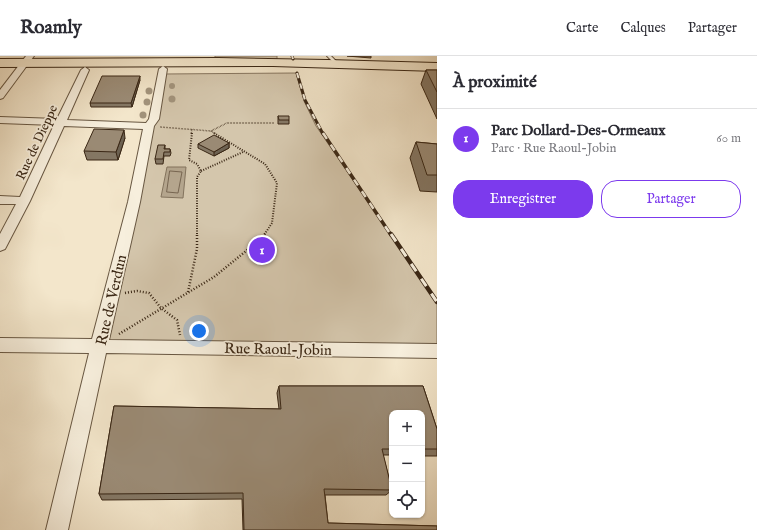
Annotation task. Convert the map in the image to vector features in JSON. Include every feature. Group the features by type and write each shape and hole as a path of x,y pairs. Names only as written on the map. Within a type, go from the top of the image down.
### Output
{"main road":[{"path":"0,63 164,63 333,59 437,67"},
{"path":"0,70 24,63 85,70 164,63 270,69 437,74"}],"street":[{"path":"0,96 24,63"},
{"name":"Rue de Verdun","path":"57,530 110,297 134,202 149,126 154,119 164,63"},
{"name":"Rue de Dieppe","path":"0,246 24,201 85,70"},
{"path":"0,120 149,126"},
{"path":"0,200 24,201"},
{"name":"Rue Raoul-Jobin","path":"0,345 437,351"}],"path":[{"path":"211,131 227,123 274,123"},
{"path":"99,347 122,331 214,277 262,238 272,222 277,183 265,164 243,152 211,131 149,126"},
{"path":"192,129 189,160 197,164 201,171"},
{"path":"188,292 197,249 197,177 201,171 243,152"},
{"path":"110,297 137,291 149,293 161,308 174,316 178,324 180,334 178,348"}],"shaded area":[{"path":"215,56 277,56 277,59 215,59"},
{"path":"296,73 304,101 316,126 437,303 437,351 99,347 163,74"}],"water":[{"path":"167,167 186,167 183,198 161,197"}],"building":[{"path":"426,70 437,70 437,92"},
{"path":"102,76 140,76 131,103 90,103"},
{"path":"278,116 289,116 289,120 279,120"},
{"path":"94,129 124,130 116,152 84,151"},
{"path":"214,135 229,143 214,152 198,144"},
{"path":"416,142 437,144 437,175 427,175"},
{"path":"158,145 165,145 164,149 170,149 170,152 164,152 163,159 155,159"},
{"path":"279,386 423,386 437,429 437,449 425,449 425,410 389,410 389,449 382,449 389,478 389,490 324,489 328,523 437,526 437,530 244,530 243,493 99,494 114,406 281,409"}],"railway":[{"path":"297,73 305,100 323,134"},
{"path":"323,133 391,235"},
{"path":"391,234 437,302"}],"place":[{"name":"Parc Dollard-Des-Ormeaux","path":"262,250"}]}
